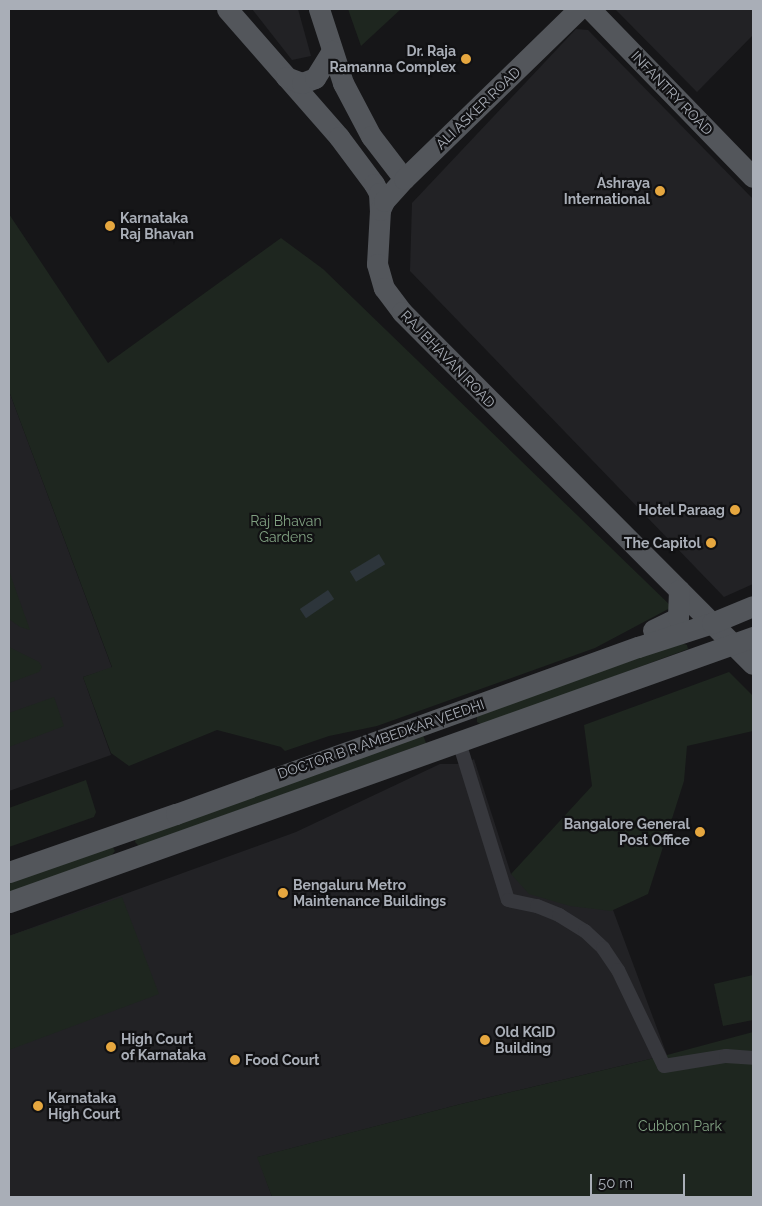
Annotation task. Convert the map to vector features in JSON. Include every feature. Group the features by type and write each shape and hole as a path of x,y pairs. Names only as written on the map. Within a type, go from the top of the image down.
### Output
{"main road":[{"name":"RAJ BHAVAN ROAD","path":"227,9 339,136 379,193 377,264 384,288 402,312 712,623 744,641 753,664"},
{"path":"319,9 343,83 371,136 404,179"},
{"name":"ALI ASKER ROAD","path":"380,210 384,201 404,179 579,9"},
{"name":"INFANTRY ROAD","path":"590,9 753,177"},
{"path":"286,77 302,83 315,78 332,51"},
{"path":"638,647 650,631 678,618 679,590"},
{"name":"DOCTOR B R AMBEDKAR VEEDHI","path":"9,872 176,814 638,647 712,623 753,606"},
{"name":"DOCTOR B R AMBEDKAR VEEDHI","path":"9,902 744,641"},
{"path":"459,742 464,709"},
{"path":"433,720 459,742"}],"street":[{"path":"459,742 508,900 537,906 558,915 585,931 604,948 618,970 664,1066 726,1056 753,1058"}],"shaded area":[{"path":"252,9 298,9 311,56 292,60"},
{"path":"615,9 753,9 753,35 697,92"},
{"path":"576,29 588,30 753,199 753,584 724,597 410,271 412,203"},
{"path":"9,391 112,668 83,677 111,755 9,791"},
{"path":"379,554 385,564 356,582 350,572"},
{"path":"328,590 334,599 306,618 300,609"},
{"path":"474,759 511,874 591,901 610,902 667,1055 461,1104 258,1157 272,1197 9,1197 9,936 296,832 440,764 465,764"}],"green space":[{"path":"348,9 401,9 361,46"},
{"name":"Raj Bhavan Gardens","path":"9,214 108,363 281,238 323,269 672,607 595,648 377,726 329,736 285,751 281,747 217,730 129,766 111,753 83,677 112,667 9,391"},
{"path":"9,571 30,630 20,627 9,619"},
{"path":"681,643 687,645 688,649 482,725 477,722 477,715"},
{"path":"9,647 39,662 42,667 39,672 9,683"},
{"path":"729,672 753,696 753,731 687,746 684,781 648,894 611,911 570,906 529,894 511,874 592,786 584,725"},
{"path":"54,697 64,726 9,747 9,713"},
{"path":"423,735 426,743 139,846 135,842 136,837"},
{"path":"86,780 96,812 94,817 9,847 9,808"},
{"path":"112,846 115,851 111,856 9,893 9,881"},
{"path":"122,897 159,994 9,1050 9,936"},
{"path":"753,975 753,1020 723,1026 714,984"},
{"name":"Cubbon Park","path":"753,1032 753,1197 272,1197 257,1157 461,1104 667,1055"}],"place":[{"name":"Dr. Raja Ramanna Complex","path":"466,59"},
{"name":"Ashraya International","path":"660,191"},
{"name":"Karnataka Raj Bhavan","path":"110,226"},
{"name":"Hotel Paraag","path":"735,510"},
{"name":"The Capitol","path":"711,543"},
{"name":"Bangalore General Post Office","path":"700,832"},
{"name":"Bengaluru Metro Maintenance Buildings","path":"283,893"},
{"name":"Old KGID Building","path":"485,1040"},
{"name":"High Court of Karnataka","path":"111,1047"},
{"name":"Food Court","path":"235,1060"},
{"name":"Karnataka High Court","path":"38,1106"}]}
